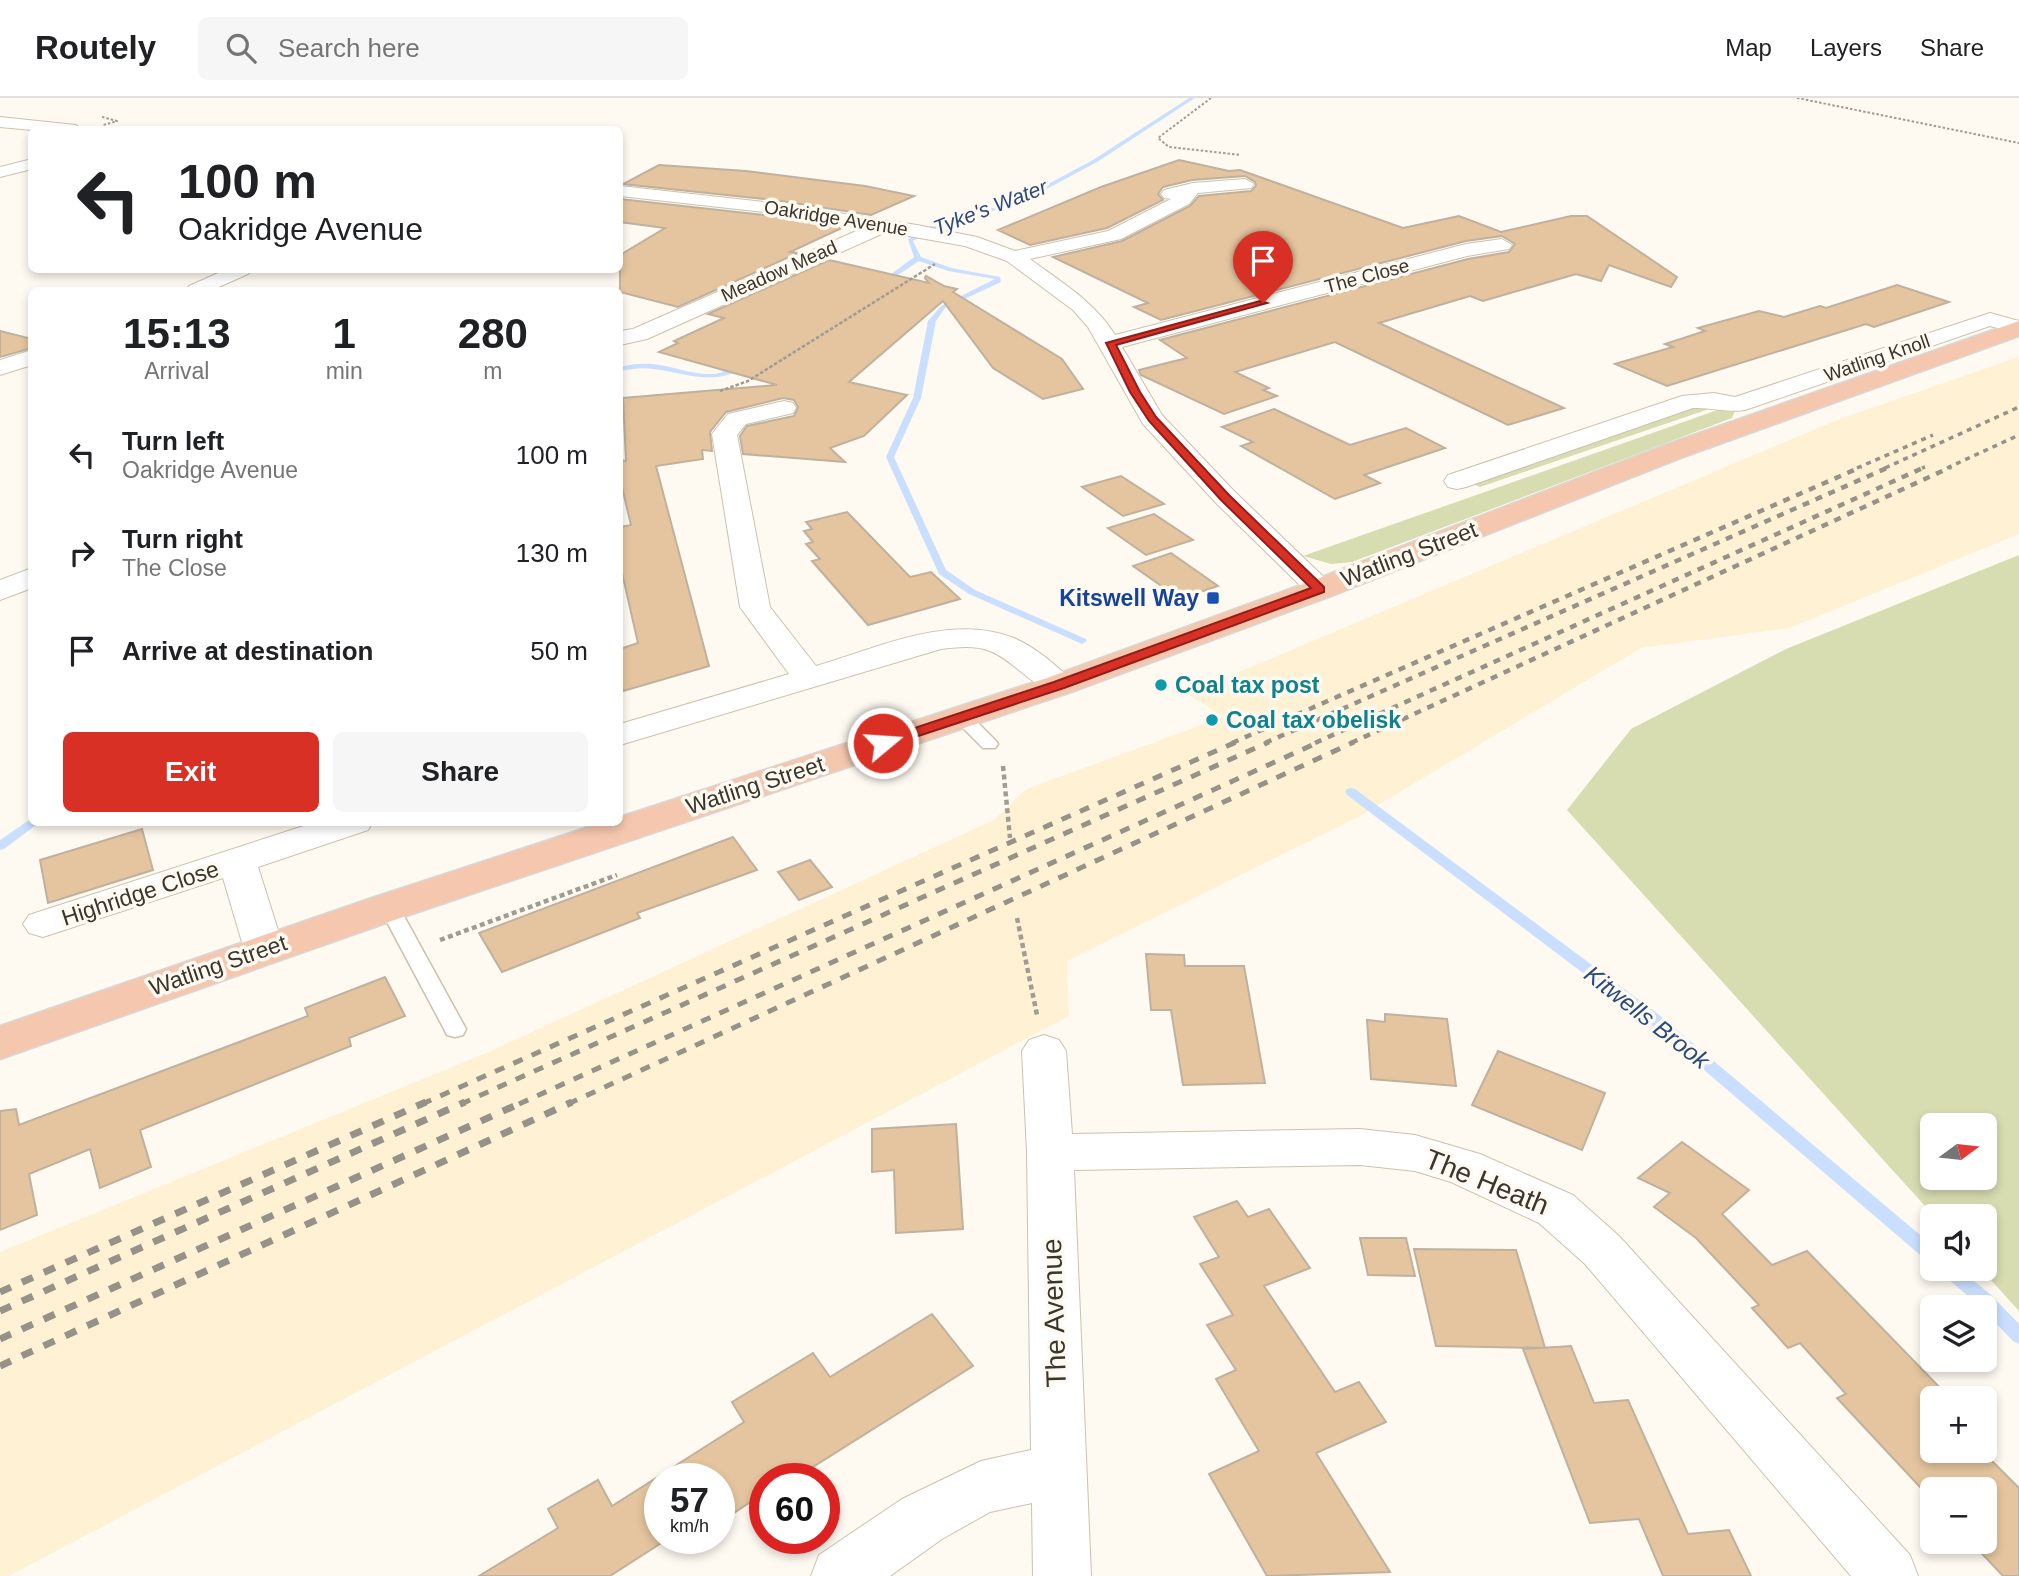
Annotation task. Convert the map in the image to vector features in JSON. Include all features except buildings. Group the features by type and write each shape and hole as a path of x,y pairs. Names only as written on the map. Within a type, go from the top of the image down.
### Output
{"main road":[{"name":"Watling Street","path":"623,825 1059,685 1320,589 1765,417 2018,328"},
{"name":"Watling Street","path":"0,1043 620,826"}],"street":[{"path":"0,122 38,126"},
{"path":"0,172 28,165"},
{"path":"1014,257 1114,235 1183,200 1193,188 1245,184"},
{"name":"Oakridge Avenue","path":"623,191 774,208 925,232 970,242 1014,257 1080,306 1111,343 1135,392 1152,419 1225,497 1320,589"},
{"name":"Meadow Mead","path":"623,337 639,334 883,226"},
{"name":"The Close","path":"1111,343 1466,250 1502,245"},
{"path":"203,287 234,273"},
{"name":"Meadow Mead","path":"623,318 640,315 676,317"},
{"name":"Watling Knoll","path":"1736,405 1990,319 2018,328"},
{"path":"0,368 28,358"},
{"name":"Watling Knoll","path":"1457,481 1690,401 1714,400 1736,405 1765,417"},
{"path":"784,408 737,419 726,430 730,477 755,607 808,677"},
{"path":"0,591 28,579"},
{"path":"623,734 808,677 938,640 966,636 999,642 1025,656 1059,685"},
{"name":"Highridge Close","path":"43,924 343,826"},
{"name":"Highridge Close","path":"237,861 264,949"},
{"name":"The Avenue","path":"1044,1051 1050,1152 1062,1576"},
{"name":"The Heath","path":"1050,1152 1360,1147 1415,1153 1464,1167 1556,1209 1602,1250 1889,1576"},
{"path":"839,1576 922,1519 981,1488 1028,1477 1059,1475"}],"lane":[{"path":"962,717 989,744"},
{"path":"388,907 455,1030"}],"path":[{"path":"1193,188 1248,156 1169,147 1158,138 1211,98"},
{"path":"1797,98 2019,143"},
{"path":"726,430 720,391 748,381 970,242"},
{"path":"989,744 1002,764 1010,838"},
{"path":"412,950 617,875"},
{"path":"1017,918 1044,1051"}],"shaded area":[{"path":"2019,357 2019,534 1790,628 1641,648 1358,817 1067,961 1069,1016 9,1576 0,1576 0,1252 484,1054 994,820 1026,789 1224,717 1187,694 1837,420"}],"green space":[{"path":"1718,406 1480,487 1472,484 1690,408"},
{"path":"1726,407 1735,411 1732,418 1352,562 1331,564 1303,556"},
{"path":"2019,555 2019,1311 1992,1281 1997,1281 1997,1204 1923,1204 1567,810 1631,729 1786,649"}],"waterway":[{"name":"Tyke's Water","path":"918,258 910,240 947,219 1000,208 1024,199 1095,161 1192,98"},
{"name":"Tyke's Water","path":"881,284 918,258"},
{"name":"Kitwells Brook","path":"918,258 950,270 998,278 998,282 943,307 932,321 917,398 890,457 942,572 972,592 1082,641"},
{"name":"Tyke's Water","path":"623,368 652,366 698,376 714,376 730,372 746,363"},
{"name":"Kitwells Brook","path":"1351,792 1653,1018 1920,1245"},
{"name":"Tyke's Water","path":"0,846 28,825"},
{"name":"Kitwells Brook","path":"1962,1281 1984,1299 2019,1336"}],"railway":[{"path":"1885,468 2019,407"},
{"path":"1857,468 1933,435"},
{"path":"1947,468 2019,435"},
{"path":"1232,743 1861,467"},
{"path":"1265,743 1889,467"},
{"path":"1315,743 1925,467 1922,468"},
{"path":"1351,743 1951,467"},
{"path":"422,1104 1236,742"},
{"path":"461,1104 1269,742"},
{"path":"519,1104 1319,742"},
{"path":"568,1104 1354,742"},
{"path":"0,1292 426,1102"},
{"path":"0,1311 465,1102"},
{"path":"0,1339 523,1102"},
{"path":"0,1366 572,1102"}],"place":[{"name":"Kitswell Way","path":"1213,598"},
{"name":"Coal tax post","path":"1161,685"},
{"name":"Coal tax obelisk","path":"1212,720"}],"route":[{"path":"883,743 1059,685 1320,589 1225,497 1152,419 1135,392 1111,343 1263,303"}]}
